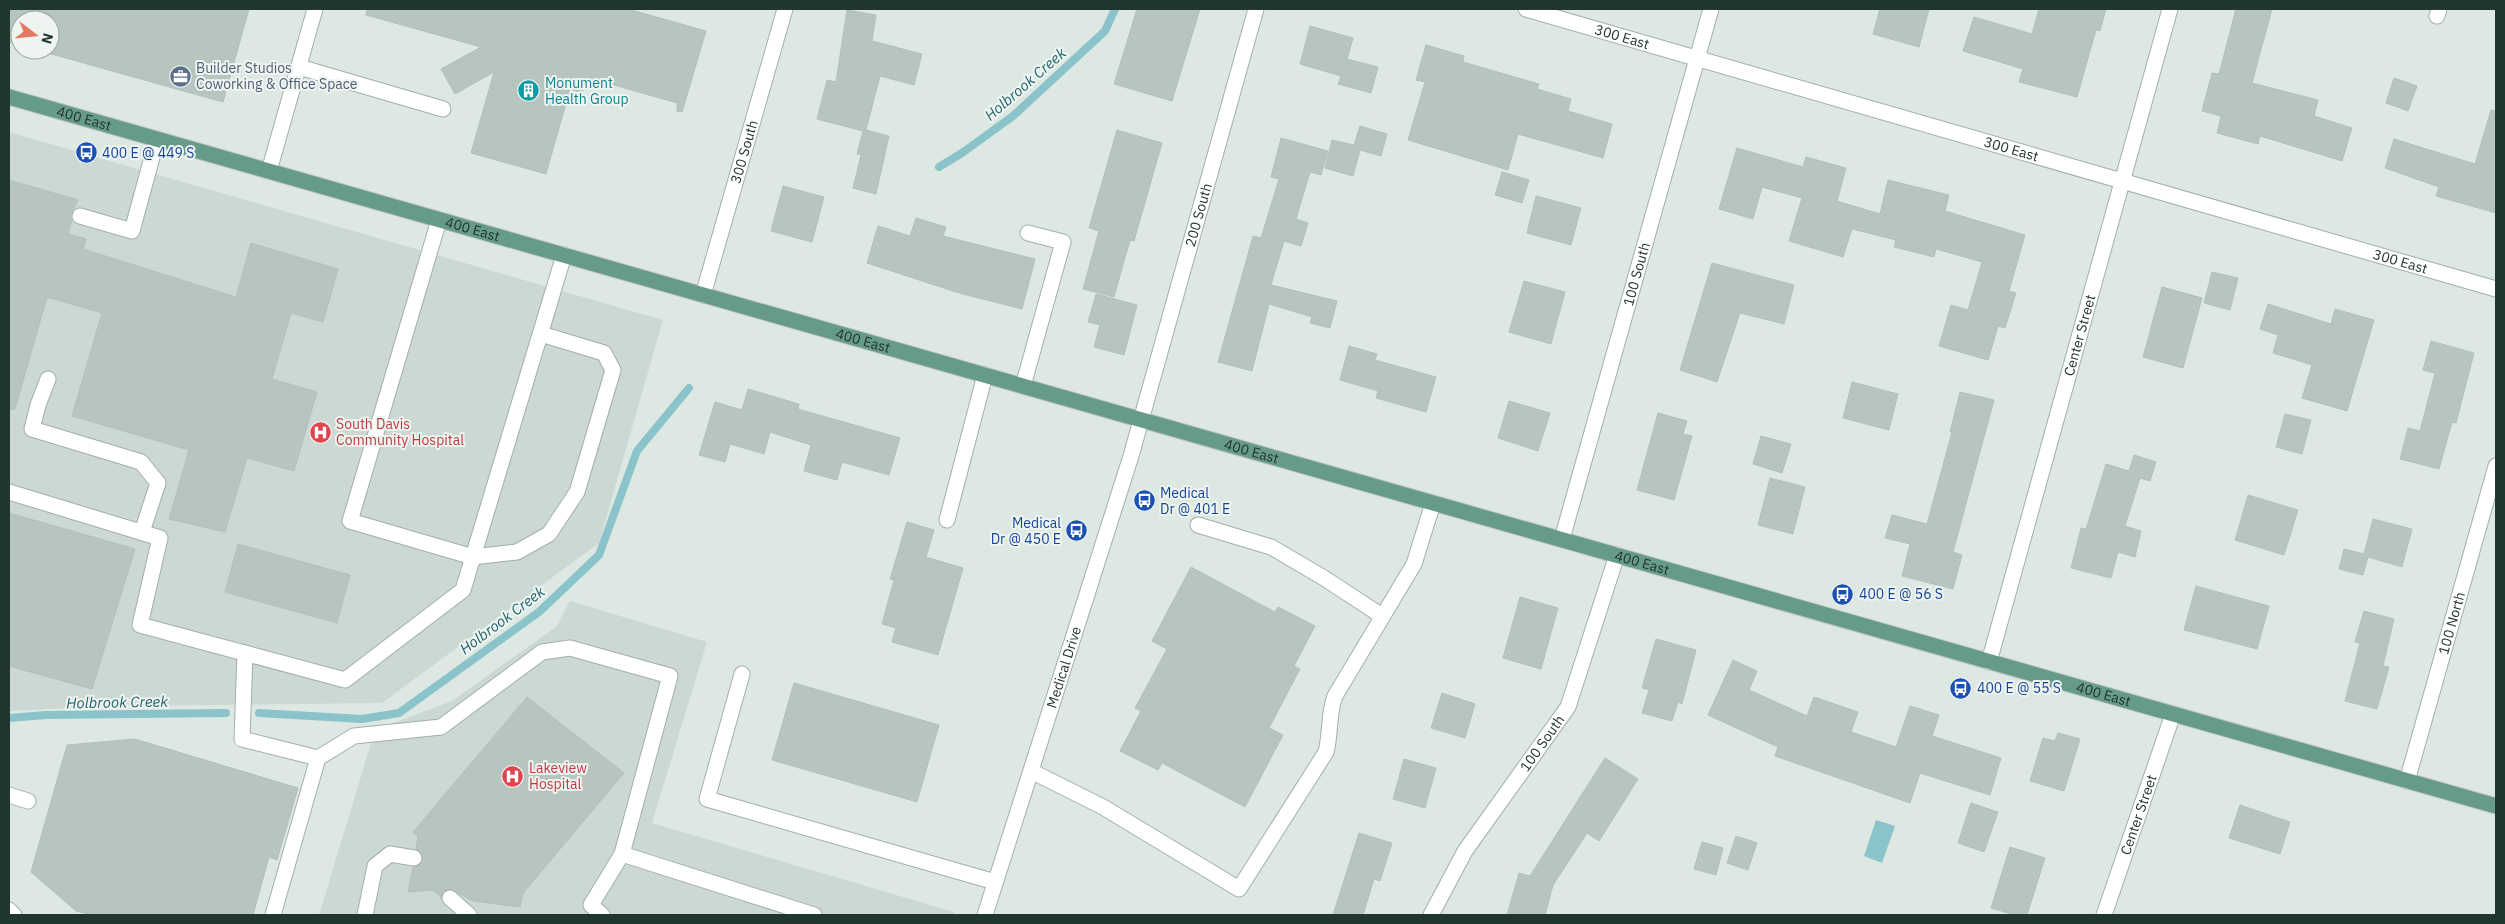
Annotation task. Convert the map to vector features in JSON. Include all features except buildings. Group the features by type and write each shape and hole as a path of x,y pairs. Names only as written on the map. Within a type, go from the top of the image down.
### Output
{"main road":[{"name":"400 East","path":"9,97 2496,806"}],"street":[{"path":"269,171 315,9"},
{"name":"300 South","path":"703,295 785,9"},
{"name":"200 South","path":"1141,420 1256,9"},
{"name":"300 East","path":"1526,9 2496,289"},
{"name":"100 South","path":"1562,539 1711,9"},
{"name":"Center Street","path":"1989,662 2170,9"},
{"path":"299,67 443,109"},
{"path":"80,216 132,231 157,139"},
{"path":"439,220 350,521 473,557 517,552 549,534 577,492 613,370 604,353 541,334"},
{"path":"1023,386 1063,242 1028,233"},
{"path":"9,492 160,538 140,625 345,680 463,590 564,255"},
{"path":"947,520 985,375"},
{"path":"48,379 38,405 32,429 141,462 158,483 142,532"},
{"name":"Medical Drive","path":"985,915 1141,420"},
{"name":"100 North","path":"2407,780 2496,466"},
{"path":"1031,771 1103,807 1239,889 1326,752 1329,742 1330,709 1335,696 1414,564 1433,503"},
{"path":"1198,525 1271,547 1339,587 1382,616"},
{"name":"100 South","path":"1431,915 1465,851 1568,707 1617,555"},
{"path":"273,915 318,758 354,736 441,727 542,652 570,648 670,676 622,854 591,905 602,915"},
{"path":"245,653 242,739 318,758"},
{"path":"742,674 707,799 995,882"},
{"name":"Center Street","path":"2104,915 2172,714"},
{"path":"9,795 28,801"},
{"path":"365,915 375,866 390,854 414,858"},
{"path":"622,854 814,915"},
{"path":"450,898 469,915"},
{"path":"9,910 14,915"}],"shaded area":[{"name":"South Davis Community Hospital","path":"9,132 663,320 599,543 382,703 111,706 9,711"},
{"name":"Lakeview Hospital","path":"570,601 707,642 652,823 954,912 953,915 319,915 375,730 452,701 557,626"}],"water":[{"path":"1876,820 1895,826 1882,863 1864,856"}],"waterway":[{"name":"Holbrook Creek","path":"939,167 962,153 1013,116 1105,31 1115,9"},
{"name":"Holbrook Creek","path":"259,713 362,719 399,713 539,612 599,555 637,451 689,388"},
{"name":"Holbrook Creek","path":"9,718 46,715 226,713"}],"tunnel":[{"path":"9,197 80,216"},
{"path":"414,858 450,898"}],"place":[{"name":"Builder Studios Coworking & Office Space","path":"180,76"},
{"name":"Monument Health Group","path":"529,91"},
{"name":"400 E @ 449 S","path":"86,153"},
{"name":"South Davis Community Hospital","path":"320,432"},
{"name":"Medical Dr @ 401 E","path":"1144,501"},
{"name":"Medical Dr @ 450 E","path":"1077,531"},
{"name":"400 E @ 56 S","path":"1843,594"},
{"name":"400 E @ 55 S","path":"1961,688"},
{"name":"Lakeview Hospital","path":"513,776"}]}
